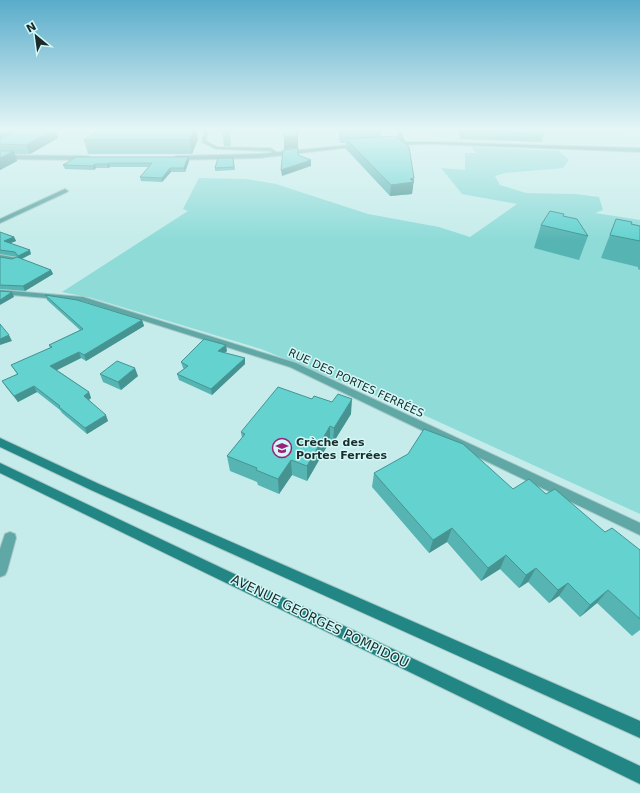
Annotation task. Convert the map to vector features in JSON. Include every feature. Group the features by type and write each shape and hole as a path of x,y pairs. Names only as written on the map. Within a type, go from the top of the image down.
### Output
{"main road":[{"path":"0,442 103,490 640,730"},
{"name":"AVENUE GEORGES POMPIDOU","path":"0,468 640,774"}],"street":[{"path":"0,221 65,191"},
{"path":"0,257 14,260"},
{"name":"RUE DES PORTES FERRÉES","path":"0,292 83,299 293,365 640,529"},
{"path":"0,571 10,538"}],"shaded area":[{"path":"465,166 564,166 563,168 505,173 495,176 500,185 526,193 576,194 599,197 603,210 595,213 640,220 640,514 426,416 261,349 92,298 62,292 188,211 183,209 199,178 246,179 276,184 368,214 439,227 470,237 517,204 462,194 441,168 465,170"}],"building":[{"path":"149,166 185,166 184,168 170,168 162,178 140,177"},
{"path":"216,166 234,167 215,168"},
{"path":"281,166 293,166 281,170"},
{"path":"372,166 412,166 414,178 410,179 414,182 391,185"},
{"path":"550,211 577,219 588,236 541,225"},
{"path":"616,219 632,222 631,224 640,226 640,241 610,235"},
{"path":"0,232 14,237 4,241 30,250 18,256 15,252 0,250"},
{"path":"0,257 12,259 17,257 51,270 23,286 0,285"},
{"path":"0,291 12,292 0,300"},
{"path":"45,295 77,300 142,320 84,355 79,352 50,366 89,392 84,396 106,415 85,428 34,386 14,396 2,381 18,374 11,365 52,347 49,345 83,329"},
{"path":"0,324 9,335 0,339"},
{"path":"204,339 226,345 218,351 245,358 211,389 177,374 188,366 181,362"},
{"path":"117,361 135,368 118,382 100,374"},
{"name":"Crèche des Portes Ferrées","path":"278,387 312,399 314,396 332,402 338,394 352,399 334,428 330,426 307,466 291,460 278,479 256,470 257,468 227,456 245,434 241,432"},
{"path":"424,429 463,444 513,489 529,479 546,494 555,489 605,532 612,528 640,550 640,619 608,590 590,605 568,583 558,590 536,568 526,575 506,555 488,568 452,528 433,540 374,473 408,454"}],"place":[{"name":"Crèche des Portes Ferrées","path":"282,448"}]}
